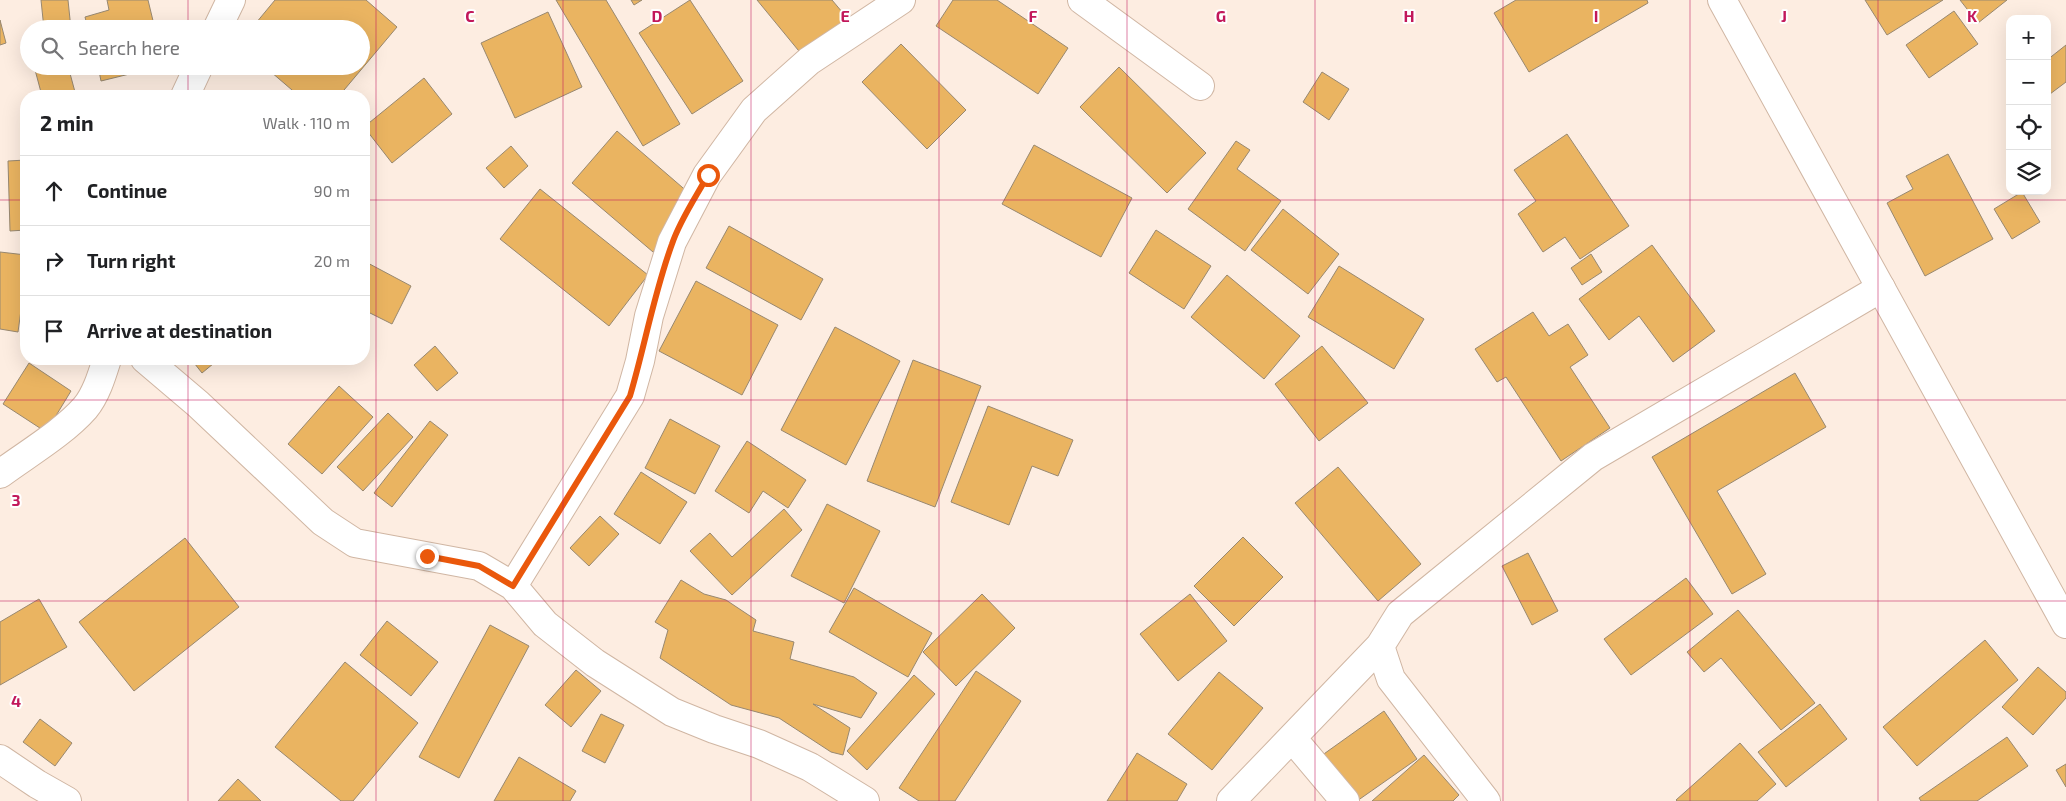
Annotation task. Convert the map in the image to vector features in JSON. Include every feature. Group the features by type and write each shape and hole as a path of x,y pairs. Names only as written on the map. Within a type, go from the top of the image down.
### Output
{"street":[{"path":"221,20 231,0"},
{"path":"513,586 630,396 640,361 649,316 672,242 708,175 754,110 809,61 901,0"},
{"path":"1082,0 1200,86"},
{"path":"1722,0 2066,624"},
{"path":"189,90 195,75"},
{"path":"1231,801 1380,646 1400,614 1593,457 1881,288"},
{"path":"0,474 62,429 86,407 101,378 105,365"},
{"path":"152,365 198,404 323,522 355,543 479,566 513,586 545,624 595,663 672,712 759,744 793,759 810,767 865,801"},
{"path":"1380,646 1391,679 1486,801"},
{"path":"1292,738 1345,801"},
{"path":"0,759 37,784 67,801"}],"building":[{"path":"41,0 68,0 70,20 43,20"},
{"path":"107,0 148,0 153,20 86,20 85,17 109,10"},
{"path":"275,0 366,0 397,27 370,59 370,20 258,20"},
{"path":"556,0 606,0 680,124 643,146"},
{"path":"631,0 642,0 634,5"},
{"path":"690,0 743,81 692,114 639,33"},
{"path":"757,0 832,0 848,19 803,56"},
{"path":"953,0 997,0 1068,48 1038,94 936,26"},
{"path":"1516,0 1647,0 1648,3 1529,72 1494,13"},
{"path":"1865,0 1943,0 1887,35"},
{"path":"1960,0 2007,0 1978,23"},
{"path":"1954,11 1978,44 1929,78 1906,45"},
{"path":"548,12 582,87 515,118 481,43"},
{"path":"0,20 6,43 0,45"},
{"path":"901,44 966,110 927,149 862,82"},
{"path":"2066,45 2066,82 2051,93 2051,60 2051,57"},
{"path":"1119,67 1206,153 1167,193 1080,107"},
{"path":"1322,72 1349,89 1329,120 1303,102"},
{"path":"36,75 70,75 74,90 40,90"},
{"path":"100,75 125,75 101,81"},
{"path":"274,75 357,75 344,90 292,90"},
{"path":"424,78 452,114 392,163 370,135 370,122"},
{"path":"617,131 697,200 653,252 572,183"},
{"path":"1567,134 1629,226 1580,259 1565,237 1543,252 1518,214 1536,201 1514,170"},
{"path":"1236,141 1250,150 1237,169 1281,201 1245,251 1188,209"},
{"path":"1034,145 1132,198 1101,257 1002,204"},
{"path":"511,146 528,166 504,188 486,168"},
{"path":"1948,154 1993,239 1925,276 1887,203 1913,189 1906,176"},
{"path":"20,160 20,230 10,231 8,161"},
{"path":"540,189 648,275 609,326 500,239"},
{"path":"2017,195 2024,195 2040,222 2012,239 1994,209"},
{"path":"1283,209 1339,254 1308,294 1251,250"},
{"path":"729,226 823,279 801,320 706,268"},
{"path":"1156,230 1211,266 1184,309 1129,273"},
{"path":"1652,245 1715,331 1673,362 1639,316 1609,340 1579,299"},
{"path":"0,252 20,254 20,317 18,332 0,329"},
{"path":"1591,254 1602,272 1582,285 1571,268"},
{"path":"370,264 411,286 392,324 370,313"},
{"path":"1339,266 1424,319 1394,369 1308,317"},
{"path":"1227,275 1300,336 1264,379 1191,317"},
{"path":"696,281 778,325 742,395 659,351"},
{"path":"1533,312 1549,336 1568,324 1588,355 1570,367 1610,428 1561,461 1506,377 1497,382 1475,349"},
{"path":"835,327 900,361 846,465 781,430"},
{"path":"435,346 458,373 437,391 414,365"},
{"path":"1322,346 1368,403 1319,441 1275,384"},
{"path":"913,360 981,386 935,507 867,481"},
{"path":"28,365 32,365 71,391 46,432 3,404"},
{"path":"196,365 212,365 202,373"},
{"path":"1795,373 1826,427 1717,491 1766,574 1732,594 1652,457"},
{"path":"339,386 373,417 322,474 288,444"},
{"path":"988,406 1073,440 1058,476 1032,466 1009,525 951,502"},
{"path":"388,413 413,437 363,491 337,467"},
{"path":"670,419 720,446 695,494 645,468"},
{"path":"430,421 448,435 392,507 374,493"},
{"path":"747,441 806,480 788,508 763,491 749,513 715,491"},
{"path":"1338,467 1421,564 1378,601 1295,503"},
{"path":"641,472 687,502 660,544 614,514"},
{"path":"827,504 880,531 844,603 791,576"},
{"path":"784,509 802,530 732,595 690,551 710,533 732,557"},
{"path":"600,516 619,534 589,566 570,548"},
{"path":"1243,537 1283,577 1234,626 1194,586"},
{"path":"185,538 239,607 134,691 79,622"},
{"path":"1528,553 1558,611 1532,625 1502,566"},
{"path":"1686,578 1713,614 1631,675 1604,639"},
{"path":"681,580 704,594 726,600 756,620 753,631 794,642 790,659 854,677 877,693 861,718 813,704 850,728 843,755 831,752 779,718 731,705 660,658 668,630 655,622"},
{"path":"854,588 932,633 908,677 829,632"},
{"path":"982,594 1015,628 956,686 923,652"},
{"path":"1190,594 1227,641 1178,681 1140,634"},
{"path":"39,599 67,647 0,685 0,622"},
{"path":"1738,610 1815,703 1781,730 1721,658 1704,672 1687,652"},
{"path":"387,621 438,662 411,696 360,655"},
{"path":"490,625 529,646 459,778 419,757"},
{"path":"1985,640 2018,680 1917,766 1883,727"},
{"path":"345,662 418,723 353,801 341,801 275,747"},
{"path":"2038,667 2066,692 2066,698 2033,735 2002,707"},
{"path":"576,670 601,691 571,727 545,705"},
{"path":"976,671 1021,701 955,801 919,801 899,788"},
{"path":"1219,672 1263,708 1212,770 1168,734"},
{"path":"914,675 935,694 867,770 847,751"},
{"path":"1820,704 1847,739 1786,787 1758,752"},
{"path":"1384,711 1417,759 1357,801 1321,756"},
{"path":"601,714 624,725 605,763 582,751"},
{"path":"40,719 72,743 55,766 23,742"},
{"path":"2007,737 2028,766 1977,801 1921,801 1919,798"},
{"path":"1740,743 1776,784 1757,801 1676,800"},
{"path":"1137,753 1187,784 1177,801 1107,801"},
{"path":"1424,755 1459,795 1453,801 1372,801"},
{"path":"519,757 576,791 570,801 494,801"},
{"path":"2066,764 2066,787 2056,770"},
{"path":"238,779 261,801 218,801"}],"route":[{"path":"427,556 479,566 513,586 630,396 640,361 649,316 672,242 708,175"}]}
